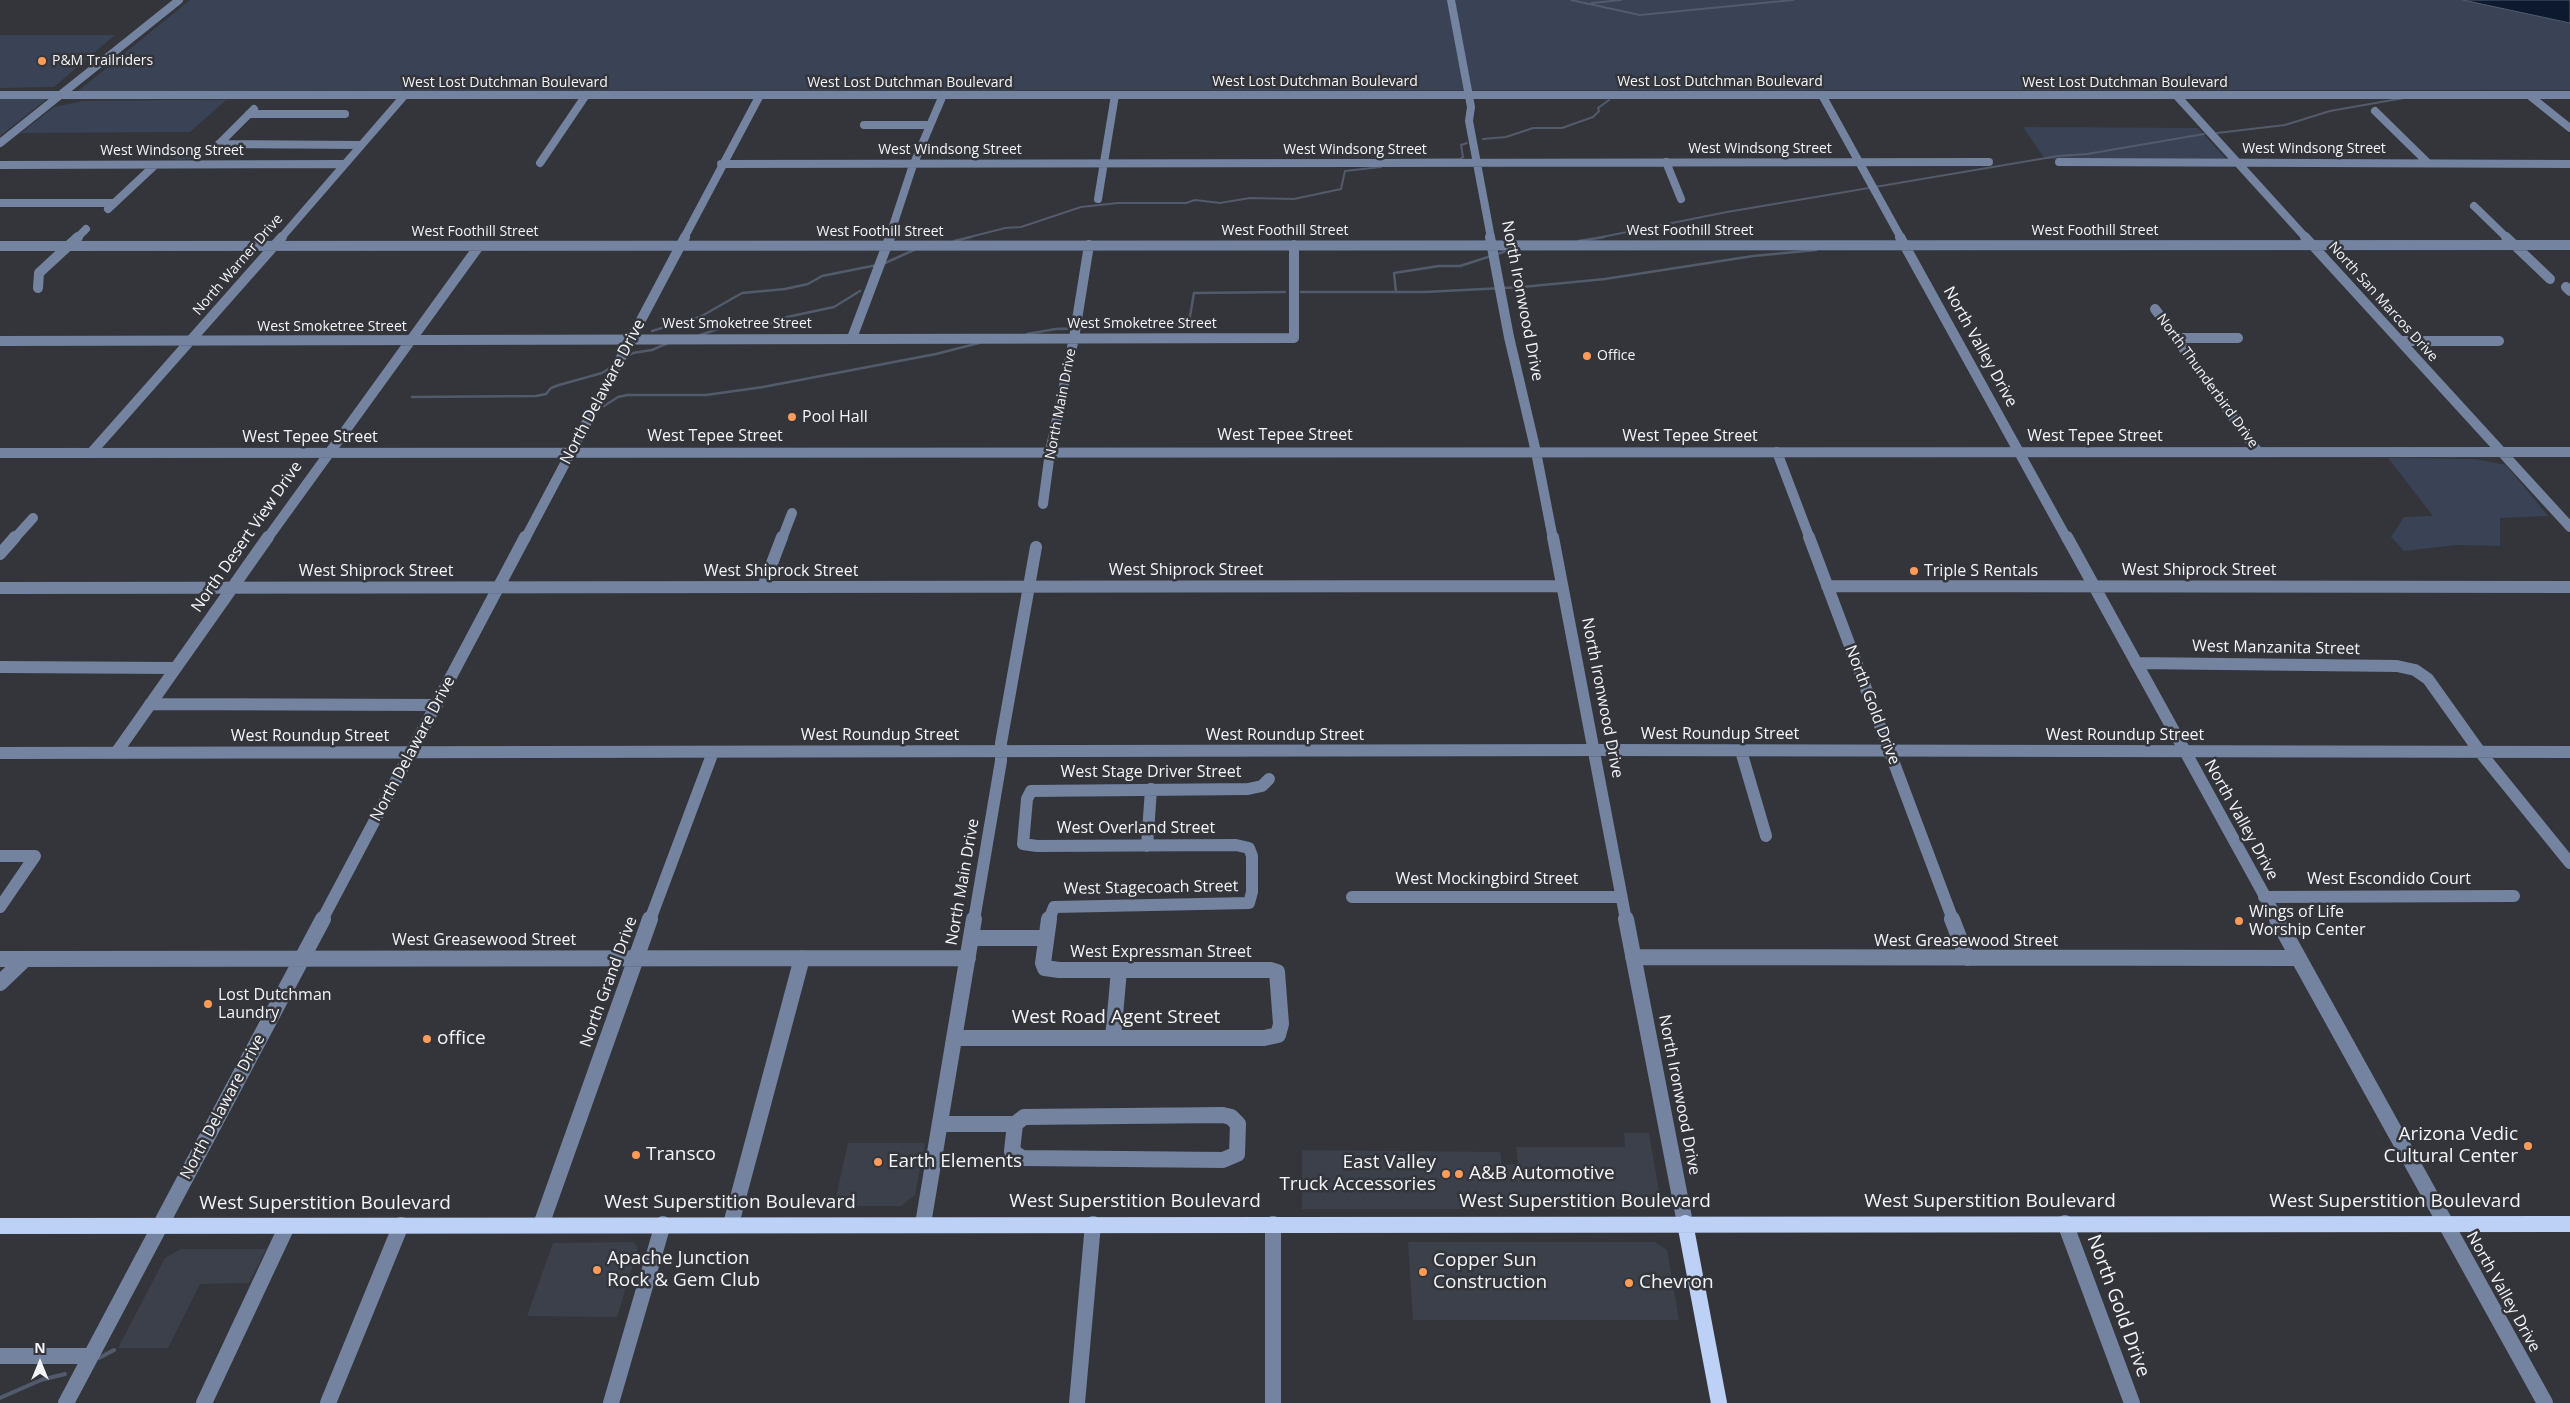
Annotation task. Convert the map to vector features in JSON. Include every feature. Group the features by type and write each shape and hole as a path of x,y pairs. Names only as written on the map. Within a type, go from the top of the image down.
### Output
{"main road":[{"name":"West Superstition Boulevard","path":"0,1226 1685,1223 2570,1224"},
{"name":"North Ironwood Drive","path":"1685,1223 1719,1403"}],"street":[{"path":"0,143 179,0"},
{"name":"North Ironwood Drive","path":"1451,0 1471,107 1469,121 1515,367 1536,452 1685,1223"},
{"name":"West Lost Dutchman Boulevard","path":"0,95 2570,95"},
{"path":"540,163 586,95"},
{"name":"North Delaware Drive","path":"66,1403 681,246 721,164 760,95"},
{"path":"852,338 887,245 914,164 942,95"},
{"path":"1098,199 1115,95"},
{"name":"North Valley Drive","path":"1822,95 2545,1403"},
{"name":"North San Marcos Drive","path":"2176,95 2570,527"},
{"path":"268,96 219,144 360,145"},
{"name":"North Warner Drive","path":"91,453 275,246 343,164 404,96"},
{"path":"2530,96 2570,128"},
{"path":"2375,111 2428,163"},
{"path":"249,114 345,114"},
{"path":"864,125 930,125"},
{"path":"1666,162 1681,199"},
{"name":"West Windsong Street","path":"721,164 1989,162"},
{"name":"West Windsong Street","path":"2059,162 2570,164"},
{"name":"West Windsong Street","path":"0,165 343,164"},
{"path":"106,211 156,165"},
{"path":"0,203 114,203"},
{"path":"2474,206 2550,279"},
{"path":"38,288 39,273 86,228"},
{"name":"West Foothill Street","path":"0,246 1905,244 2570,246"},
{"name":"North Main Drive","path":"1043,504 1050,452 1074,338 1089,245"},
{"name":"West Smoketree Street","path":"0,341 1294,338 1294,245"},
{"name":"North Desert View Drive","path":"116,753 327,453 479,246"},
{"name":"North Thunderbird Drive","path":"2155,309 2258,452"},
{"path":"2176,338 2238,338"},
{"path":"2401,341 2499,341"},
{"name":"North Gold Drive","path":"1777,452 1967,958"},
{"name":"West Tepee Street","path":"0,453 2570,452"},
{"path":"763,587 792,513"},
{"path":"0,554 34,518"},
{"name":"North Main Drive","path":"923,1224 1001,761 1000,751 1036,547"},
{"name":"West Shiprock Street","path":"0,588 1561,586"},
{"name":"West Shiprock Street","path":"1827,586 2570,587"},
{"name":"West Manzanita Street","path":"2136,663 2397,666 2415,670 2428,678 2480,752"},
{"path":"0,668 176,668"},
{"path":"150,704 437,705"},
{"name":"West Roundup Street","path":"0,753 1593,750 2570,752"},
{"path":"1741,750 1766,836"},
{"name":"North Grand Drive","path":"541,1225 636,957 713,752"},
{"path":"2480,752 2570,863"},
{"name":"West Stage Driver Street","path":"1023,844 1022,836 1027,799 1031,791 1248,789 1262,786 1270,780"},
{"path":"1147,846 1151,789"},
{"name":"West Overland Street","path":"1023,844 1037,846 1236,845 1249,848 1252,856 1252,892 1249,902"},
{"path":"0,856 35,856 0,907"},
{"name":"West Escondido Court","path":"2264,897 2514,896"},
{"name":"West Mockingbird Street","path":"1352,897 1621,897"},
{"name":"West Stagecoach Street","path":"1046,938 1054,907 1232,905 1249,902"},
{"path":"971,938 1046,938"},
{"name":"West Expressman Street","path":"1046,938 1043,958 1045,968 1119,970 1262,969 1277,972 1280,982 1281,1024 1278,1035"},
{"name":"West Greasewood Street","path":"0,960 636,957 968,958"},
{"name":"West Greasewood Street","path":"1633,957 2298,958"},
{"path":"731,1224 802,958"},
{"path":"0,983 24,960"},
{"path":"1113,1038 1119,970"},
{"name":"West Road Agent Street","path":"954,1038 1264,1038 1278,1035"},
{"path":"940,1124 1015,1124 1024,1117 1035,1116 1223,1115 1231,1117 1238,1124 1237,1154 1232,1158 1223,1160 1022,1158 1015,1155 1012,1151 1015,1124"},
{"name":"North Gold Drive","path":"2065,1223 2132,1403"},
{"path":"611,1403 663,1224"},
{"path":"1077,1403 1093,1224"},
{"path":"1273,1224 1273,1403"},
{"path":"204,1403 286,1226"},
{"path":"328,1403 401,1226"},
{"path":"0,1356 91,1356"}],"shaded area":[{"path":"190,0 2570,0 2570,90 78,91"},
{"path":"2463,0 2570,0 2570,23"},
{"name":"P&M Trailriders","path":"0,35 115,35 54,87 0,88"},
{"path":"0,98 48,98 0,136"},
{"path":"226,100 190,132 21,133 54,107 83,101"},
{"path":"2023,127 2198,128 2227,160 2045,159"},
{"path":"198,149 204,152 194,159 177,160 168,157 176,151"},
{"path":"2388,458 2475,459 2506,465 2548,516 2500,518 2500,546 2457,545 2404,551 2391,537 2404,517 2433,516"},
{"path":"1624,1133 1649,1133 1660,1197 1655,1205 1646,1209 1302,1209 1302,1150 1500,1152 1502,1165 1518,1164 1516,1147 1625,1147"},
{"path":"848,1143 925,1143 915,1195 901,1206 834,1206"},
{"path":"634,1242 638,1248 617,1317 527,1316 553,1243"},
{"path":"1408,1242 1655,1242 1667,1250 1679,1320 1413,1320"},
{"path":"181,1249 266,1249 249,1283 200,1284 168,1348 118,1348 165,1258"}],"waterway":[{"path":"1571,0 1640,15 1793,0"},
{"path":"1592,3 1621,0"},
{"path":"2217,133 2285,125 2330,111 2404,98"},
{"path":"1483,139 1506,137 1533,128 1562,128 1593,117 1599,111 1598,108 1609,100"},
{"path":"1597,238 1727,212 2058,156 2087,154 2204,134"},
{"path":"1393,160 1460,159 1463,157 1461,145 1467,143"},
{"path":"966,238 1005,228 1021,227 1081,207 1118,203 1186,203 1195,200 1220,203 1250,198 1294,199 1341,189 1345,171 1381,167"},
{"path":"954,241 971,237"},
{"path":"1579,241 1604,237"},
{"path":"883,264 916,249"},
{"path":"1396,292 1394,273 1439,266 1460,266 1513,249"},
{"path":"1396,292 1522,287 1605,279 1753,256 1816,250"},
{"path":"652,331 700,317 742,293 785,289 808,284 822,276 877,265"},
{"path":"700,335 733,324 766,325 787,317 834,307 860,291"},
{"path":"1027,334 1056,329 1168,326 1189,322 1194,293 1285,292"},
{"path":"1301,292 1396,292"},
{"path":"625,358 633,353 652,350 668,343"},
{"path":"604,406 618,397 627,395 706,395 763,387 936,354 979,343"},
{"path":"412,397 536,396 546,394 551,388 559,385 602,373 613,366"},
{"path":"99,1358 114,1350"},
{"path":"0,1398 41,1380 65,1374"}],"place":[{"name":"P&M Trailriders","path":"42,61"},
{"name":"Office","path":"1587,356"},
{"name":"Pool Hall","path":"792,417"},
{"name":"Triple S Rentals","path":"1914,571"},
{"name":"Wings of Life Worship Center","path":"2239,921"},
{"name":"Lost Dutchman Laundry","path":"208,1004"},
{"name":"office","path":"427,1039"},
{"name":"Arizona Vedic Cultural Center","path":"2528,1146"},
{"name":"Transco","path":"636,1155"},
{"name":"Earth Elements","path":"878,1162"},
{"name":"East Valley Truck Accessories","path":"1446,1174"},
{"name":"A&B Automotive","path":"1459,1174"},
{"name":"Apache Junction Rock & Gem Club","path":"597,1270"},
{"name":"Copper Sun Construction","path":"1423,1272"},
{"name":"Chevron","path":"1629,1283"}]}
